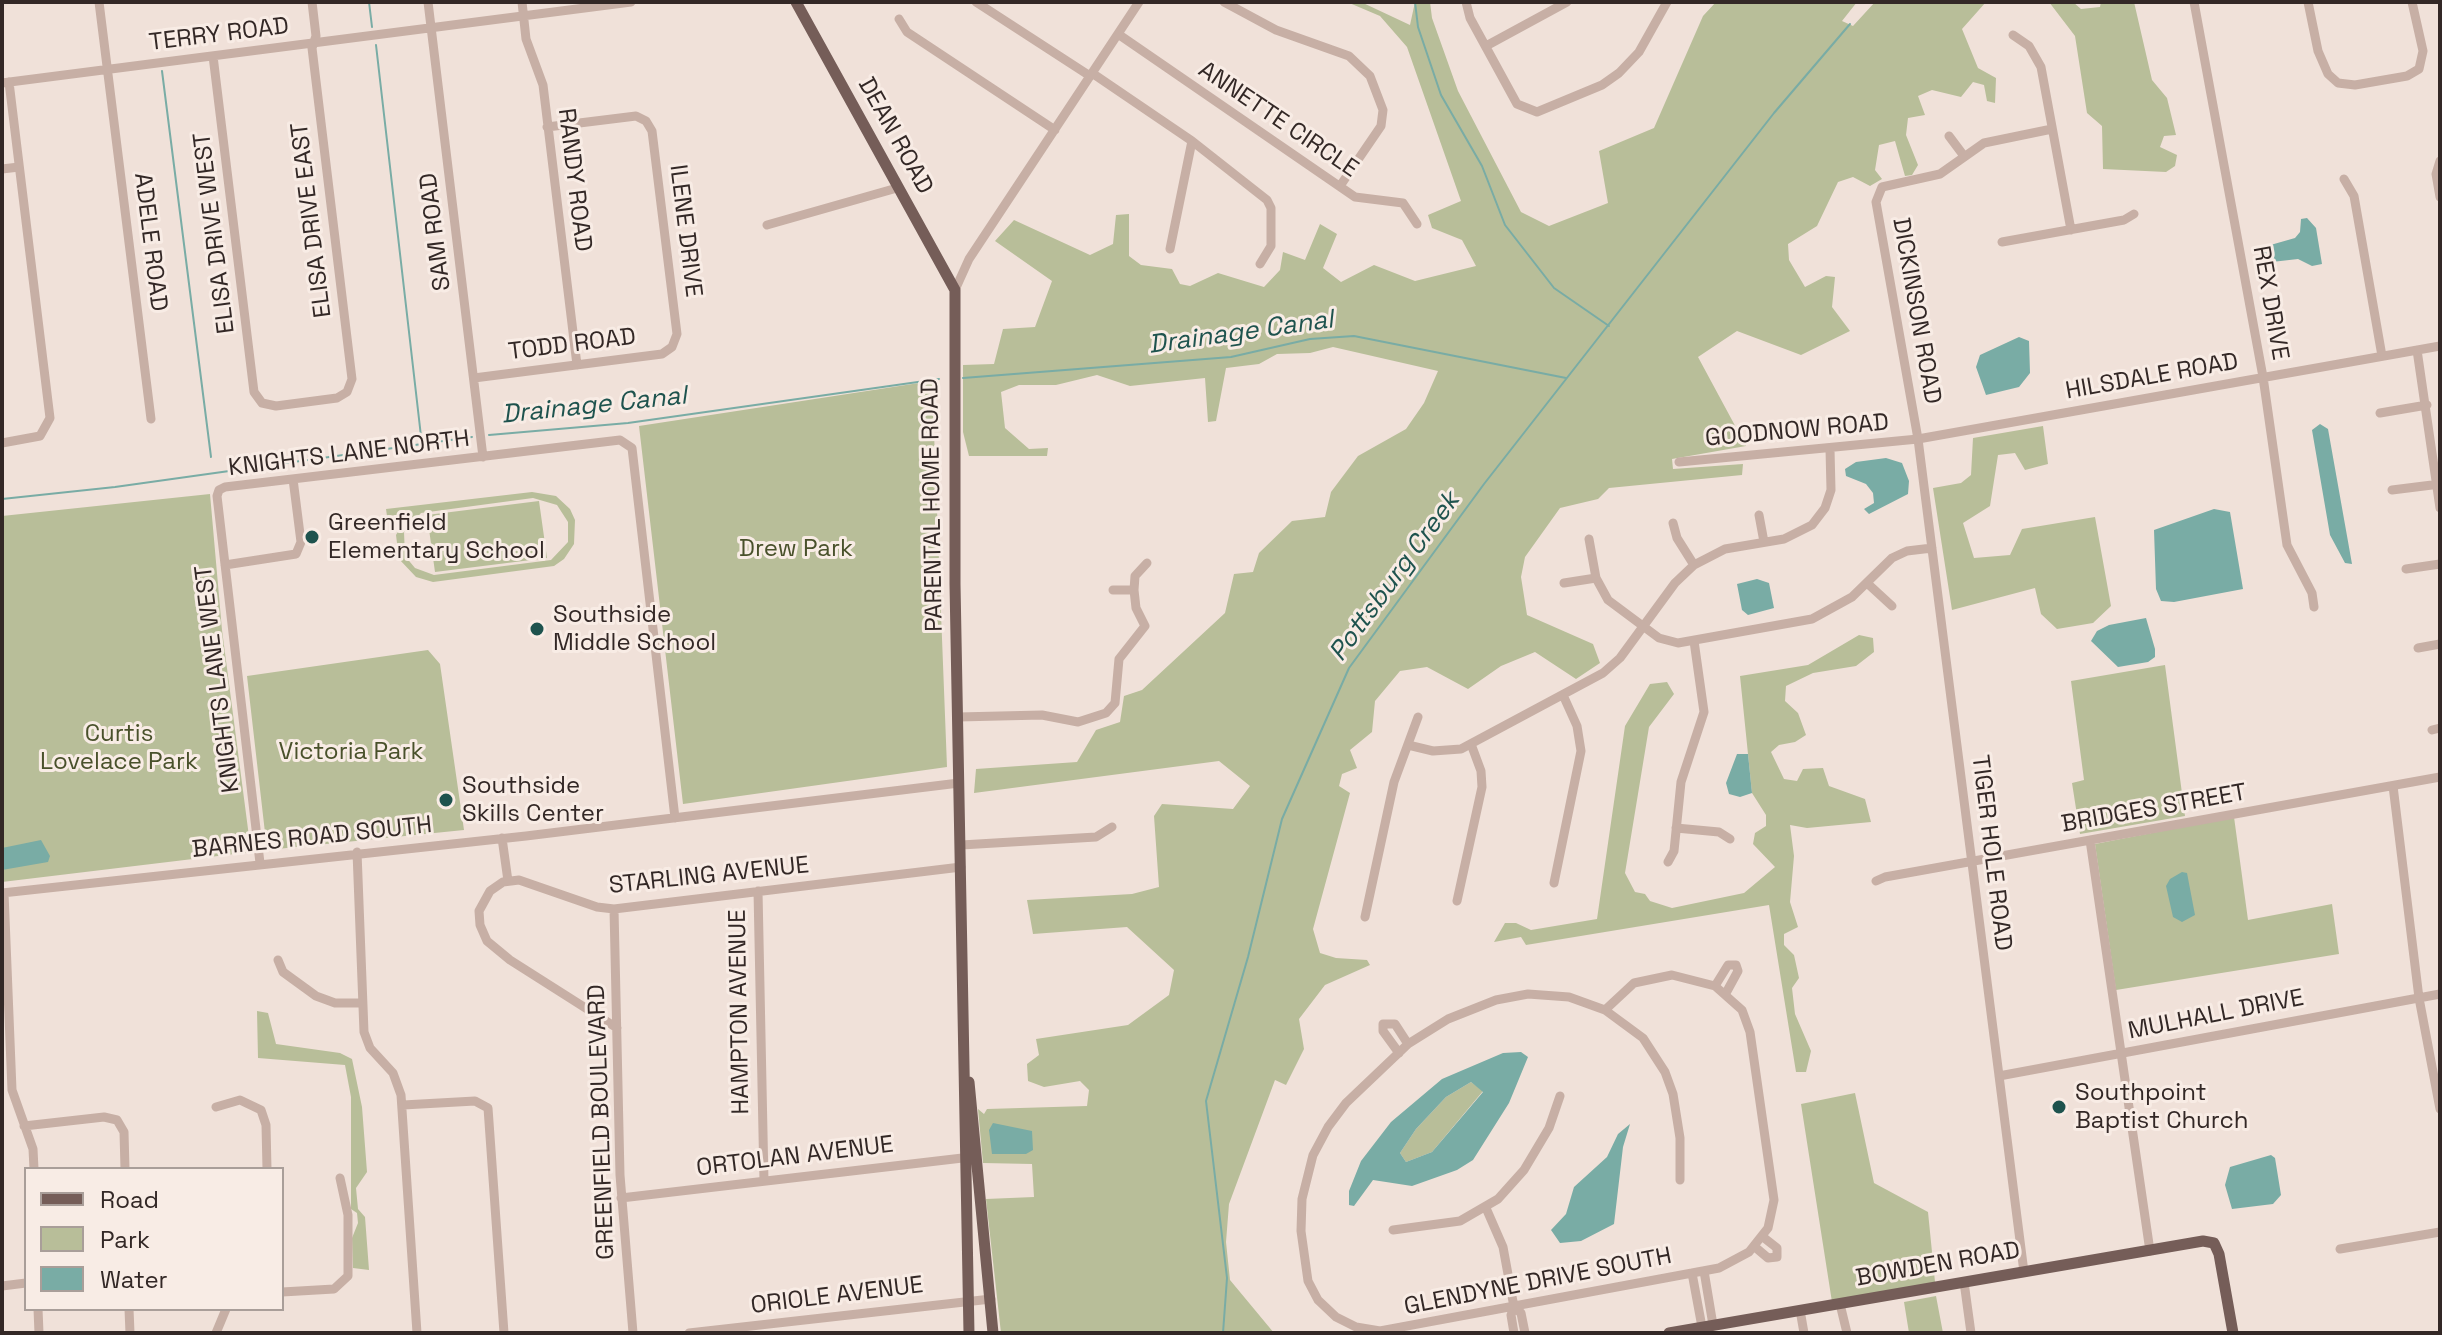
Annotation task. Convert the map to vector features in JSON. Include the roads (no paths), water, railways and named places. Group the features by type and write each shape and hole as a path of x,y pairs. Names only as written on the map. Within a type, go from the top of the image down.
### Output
{"main road":[{"name":"DEAN ROAD","path":"796,2 955,290"},
{"name":"PARENTAL HOME ROAD","path":"955,290 959,783 965,1062 972,1186 969,1333"},
{"name":"PARENTAL HOME ROAD","path":"972,1186 991,1299 993,1333"},
{"name":"BOWDEN ROAD","path":"1669,1333 2203,1241 2214,1243 2219,1254 2233,1333"}],"street":[{"name":"ADELE ROAD","path":"99,2 151,419"},
{"name":"ELISA DRIVE EAST","path":"262,403 276,406 337,398 347,392 352,379 313,43 316,36 312,2"},
{"name":"SAM ROAD","path":"428,2 483,457"},
{"name":"RANDY ROAD","path":"522,2 528,46 541,78 577,365"},
{"name":"TERRY ROAD","path":"6,82 631,2"},
{"path":"976,2 1192,141 1267,200 1271,208 1271,246 1260,264"},
{"name":"PARENTAL HOME ROAD","path":"955,290 969,259 1139,2"},
{"path":"1224,2 1276,30 1349,56 1370,76 1383,110 1381,126 1340,186"},
{"path":"1466,2 1517,104 1529,111 1543,110 1619,73 1639,52 1667,2"},
{"path":"1486,46 1567,2"},
{"name":"REX DRIVE","path":"2194,2 2263,377 2287,545 2312,593 2314,607"},
{"path":"2308,2 2322,65 2332,79 2355,85 2407,76 2419,69 2423,51 2412,2"},
{"path":"899,19 907,32 1055,130"},
{"name":"ANNETTE CIRCLE","path":"1118,34 1340,186 1362,199 1403,203 1417,224"},
{"path":"2013,35 2029,46 2039,59 2071,230"},
{"name":"ELISA DRIVE WEST","path":"213,56 254,392 262,403"},
{"path":"2,443 34,438 45,432 50,418 6,82"},
{"name":"ILENE DRIVE","path":"547,127 648,117 677,350"},
{"path":"1949,136 1964,156 1995,139 2052,129"},
{"path":"1170,249 1192,141"},
{"name":"DICKINSON ROAD","path":"1918,439 1876,202 1879,190 1940,174 1964,156"},
{"path":"2440,161 2436,174 2440,197"},
{"path":"2,169 19,167"},
{"path":"2344,179 2354,196 2382,356"},
{"path":"767,225 897,188"},
{"path":"2002,242 2124,220 2134,214"},
{"name":"HILSDALE ROAD","path":"1918,439 2440,346"},
{"name":"TODD ROAD","path":"474,378 677,350"},
{"path":"2417,350 2439,484 2440,508"},
{"path":"2380,413 2427,405"},
{"name":"GOODNOW ROAD","path":"1679,462 1918,439"},
{"name":"TIGER HOLE ROAD","path":"1918,439 2024,1272"},
{"name":"KNIGHTS LANE NORTH","path":"219,491 225,487 270,481 627,442 632,448 675,818"},
{"path":"1408,745 1446,752 1471,744 1611,667 1675,583 1694,565 1725,549 1795,535 1819,517 1833,482 1830,449"},
{"path":"225,565 296,554 301,542 293,479"},
{"path":"2392,490 2439,484"},
{"name":"KNIGHTS LANE WEST","path":"219,491 260,863"},
{"path":"1759,515 1764,542"},
{"path":"1673,523 1677,538 1694,565"},
{"path":"1589,539 1596,578 1615,608 1642,628 1667,641 1694,641 1812,619 1841,604 1899,554 1932,548"},
{"path":"958,717 1042,715 1078,722 1106,713 1115,703 1119,659 1145,626 1136,608 1134,590 1135,576 1147,563"},
{"path":"2406,569 2440,564"},
{"path":"1564,583 1596,578"},
{"path":"1867,583 1892,606"},
{"path":"1113,590 1134,590"},
{"path":"1668,862 1674,851 1681,782 1704,712 1694,641"},
{"path":"2418,648 2440,644"},
{"path":"1554,883 1580,762 1579,734 1563,695"},
{"path":"1365,917 1394,782 1418,717"},
{"path":"1457,901 1482,787 1481,771 1471,744"},
{"name":"BRIDGES STREET","path":"1876,881 2440,777"},
{"name":"BARNES ROAD SOUTH","path":"3,893 502,838 959,783"},
{"path":"2393,786 2419,998 2440,1109"},
{"path":"961,845 1096,837 1112,827"},
{"path":"1676,828 1719,832 1730,839"},
{"path":"502,838 508,881 490,891 481,904 480,925 487,941 510,960 617,1028"},
{"path":"2090,840 2150,1251"},
{"path":"357,852 361,1003 366,1040 393,1073 403,1105 417,1333"},
{"name":"STARLING AVENUE","path":"508,881 540,885 597,907 614,909 961,867"},
{"name":"HAMPTON AVENUE","path":"758,891 764,1181"},
{"path":"3,893 12,1090 33,1149 34,1167"},
{"name":"GREENFIELD BOULEVARD","path":"614,909 621,1198 633,1333"},
{"path":"278,960 283,972 316,996 335,1003 361,1003"},
{"path":"1715,986 1728,965 1736,965 1738,971 1726,993"},
{"path":"1605,1010 1625,990 1652,976 1683,976 1715,986 1742,1010 1750,1032 1773,1188 1772,1215 1755,1247 1768,1258 1777,1257 1777,1248 1763,1237"},
{"name":"MULHALL DRIVE","path":"1999,1076 2440,994"},
{"path":"1408,1044 1395,1024 1383,1024 1383,1031 1399,1053 1448,1019 1514,996 1569,997 1605,1010 1643,1038 1665,1072 1678,1121 1680,1180"},
{"name":"GLENDYNE DRIVE SOUTH","path":"1399,1053 1334,1118 1313,1155 1301,1214 1308,1281 1326,1310 1347,1324 1380,1331 1514,1307 1704,1271 1731,1264 1755,1247"},
{"path":"1393,1230 1447,1224 1486,1208 1508,1190 1524,1170 1549,1128 1560,1096"},
{"path":"216,1107 240,1100 261,1110 266,1125 267,1167"},
{"path":"403,1105 475,1101 488,1108 504,1333"},
{"path":"24,1126 104,1117 117,1120 124,1132 125,1167"},
{"name":"ORTOLAN AVENUE","path":"621,1198 970,1157"},
{"path":"284,1292 334,1289 348,1276 348,1215 340,1178"},
{"path":"1486,1208 1503,1247 1514,1307 1511,1315 1514,1333"},
{"path":"2340,1249 2440,1232"},
{"path":"1704,1271 1707,1326"},
{"path":"1692,1273 1707,1326"},
{"path":"1964,1282 1971,1333"},
{"path":"2,1286 24,1283"},
{"name":"ORIOLE AVENUE","path":"689,1333 991,1299"},
{"path":"1840,1304 1847,1333"},
{"path":"1514,1307 1521,1313 1525,1333"},
{"path":"1800,1310 1804,1333"},
{"path":"38,1311 39,1333"},
{"path":"129,1311 130,1333"},
{"path":"216,1333 225,1311"}],"water":[{"path":"2307,218 2316,228 2322,264 2312,266 2298,259 2263,263 2260,248 2295,238 2300,232 2301,219"},
{"path":"2019,337 2029,341 2030,373 2019,387 1986,395 1976,367 1980,355"},
{"path":"2320,424 2328,429 2352,564 2345,563 2330,535 2312,430"},
{"path":"1886,458 1902,463 1909,481 1908,494 1869,514 1864,509 1874,503 1873,493 1866,484 1846,476 1845,469 1856,462"},
{"path":"2214,509 2230,512 2243,589 2174,602 2161,601 2156,589 2154,530"},
{"path":"1757,579 1769,583 1774,608 1748,615 1742,610 1737,584"},
{"path":"2146,618 2155,649 2155,657 2148,662 2118,667 2091,641 2097,631 2109,625"},
{"path":"1737,754 1748,754 1752,793 1740,797 1729,794 1726,783"},
{"path":"41,840 50,856 48,862 2,870 2,848"},
{"path":"2182,872 2187,873 2195,915 2182,922 2173,917 2166,886 2170,879"},
{"path":"1521,1052 1528,1057 1509,1103 1473,1160 1457,1170 1412,1186 1373,1180 1354,1206 1349,1205 1349,1191 1361,1161 1391,1122 1442,1079 1503,1053","holes":["1471,1082 1483,1092 1432,1152 1406,1162 1400,1153 1416,1129 1446,1097"]},
{"path":"993,1123 1032,1131 1033,1150 1026,1154 992,1154 989,1130"},
{"path":"1630,1124 1623,1147 1614,1224 1581,1241 1560,1243 1551,1230 1566,1214 1574,1187 1607,1157 1618,1134"},
{"path":"2271,1155 2275,1158 2281,1195 2273,1204 2232,1209 2225,1185 2230,1167"}],"waterway":[{"path":"369,2 372,27"},
{"name":"Drainage Canal","path":"1415,2 1418,27 1441,95 1482,166 1505,225 1554,288 1609,326"},
{"name":"Pottsburg Creek","path":"1223,1333 1227,1278 1206,1101 1248,957 1282,819 1349,668 1484,484 1774,113 1850,24"},
{"name":"Drainage Canal","path":"376,45 422,445"},
{"path":"162,71 211,457"},
{"name":"Drainage Canal","path":"963,378 1231,357 1310,339 1354,336 1566,378"},
{"name":"Drainage Canal","path":"489,435 628,423 939,379"},
{"name":"Drainage Canal","path":"2,499 115,487 472,437"}],"place":[{"name":"Greenfield Elementary School","path":"312,537"},
{"name":"Southside Middle School","path":"537,629"},
{"name":"Southside Skills Center","path":"446,800"},
{"name":"Southpoint Baptist Church","path":"2059,1107"}],"park label":[{"name":"Drew Park","path":"796,549"},
{"name":"Curtis Lovelace Park","path":"119,748"},
{"name":"Victoria Park","path":"351,752"}]}
